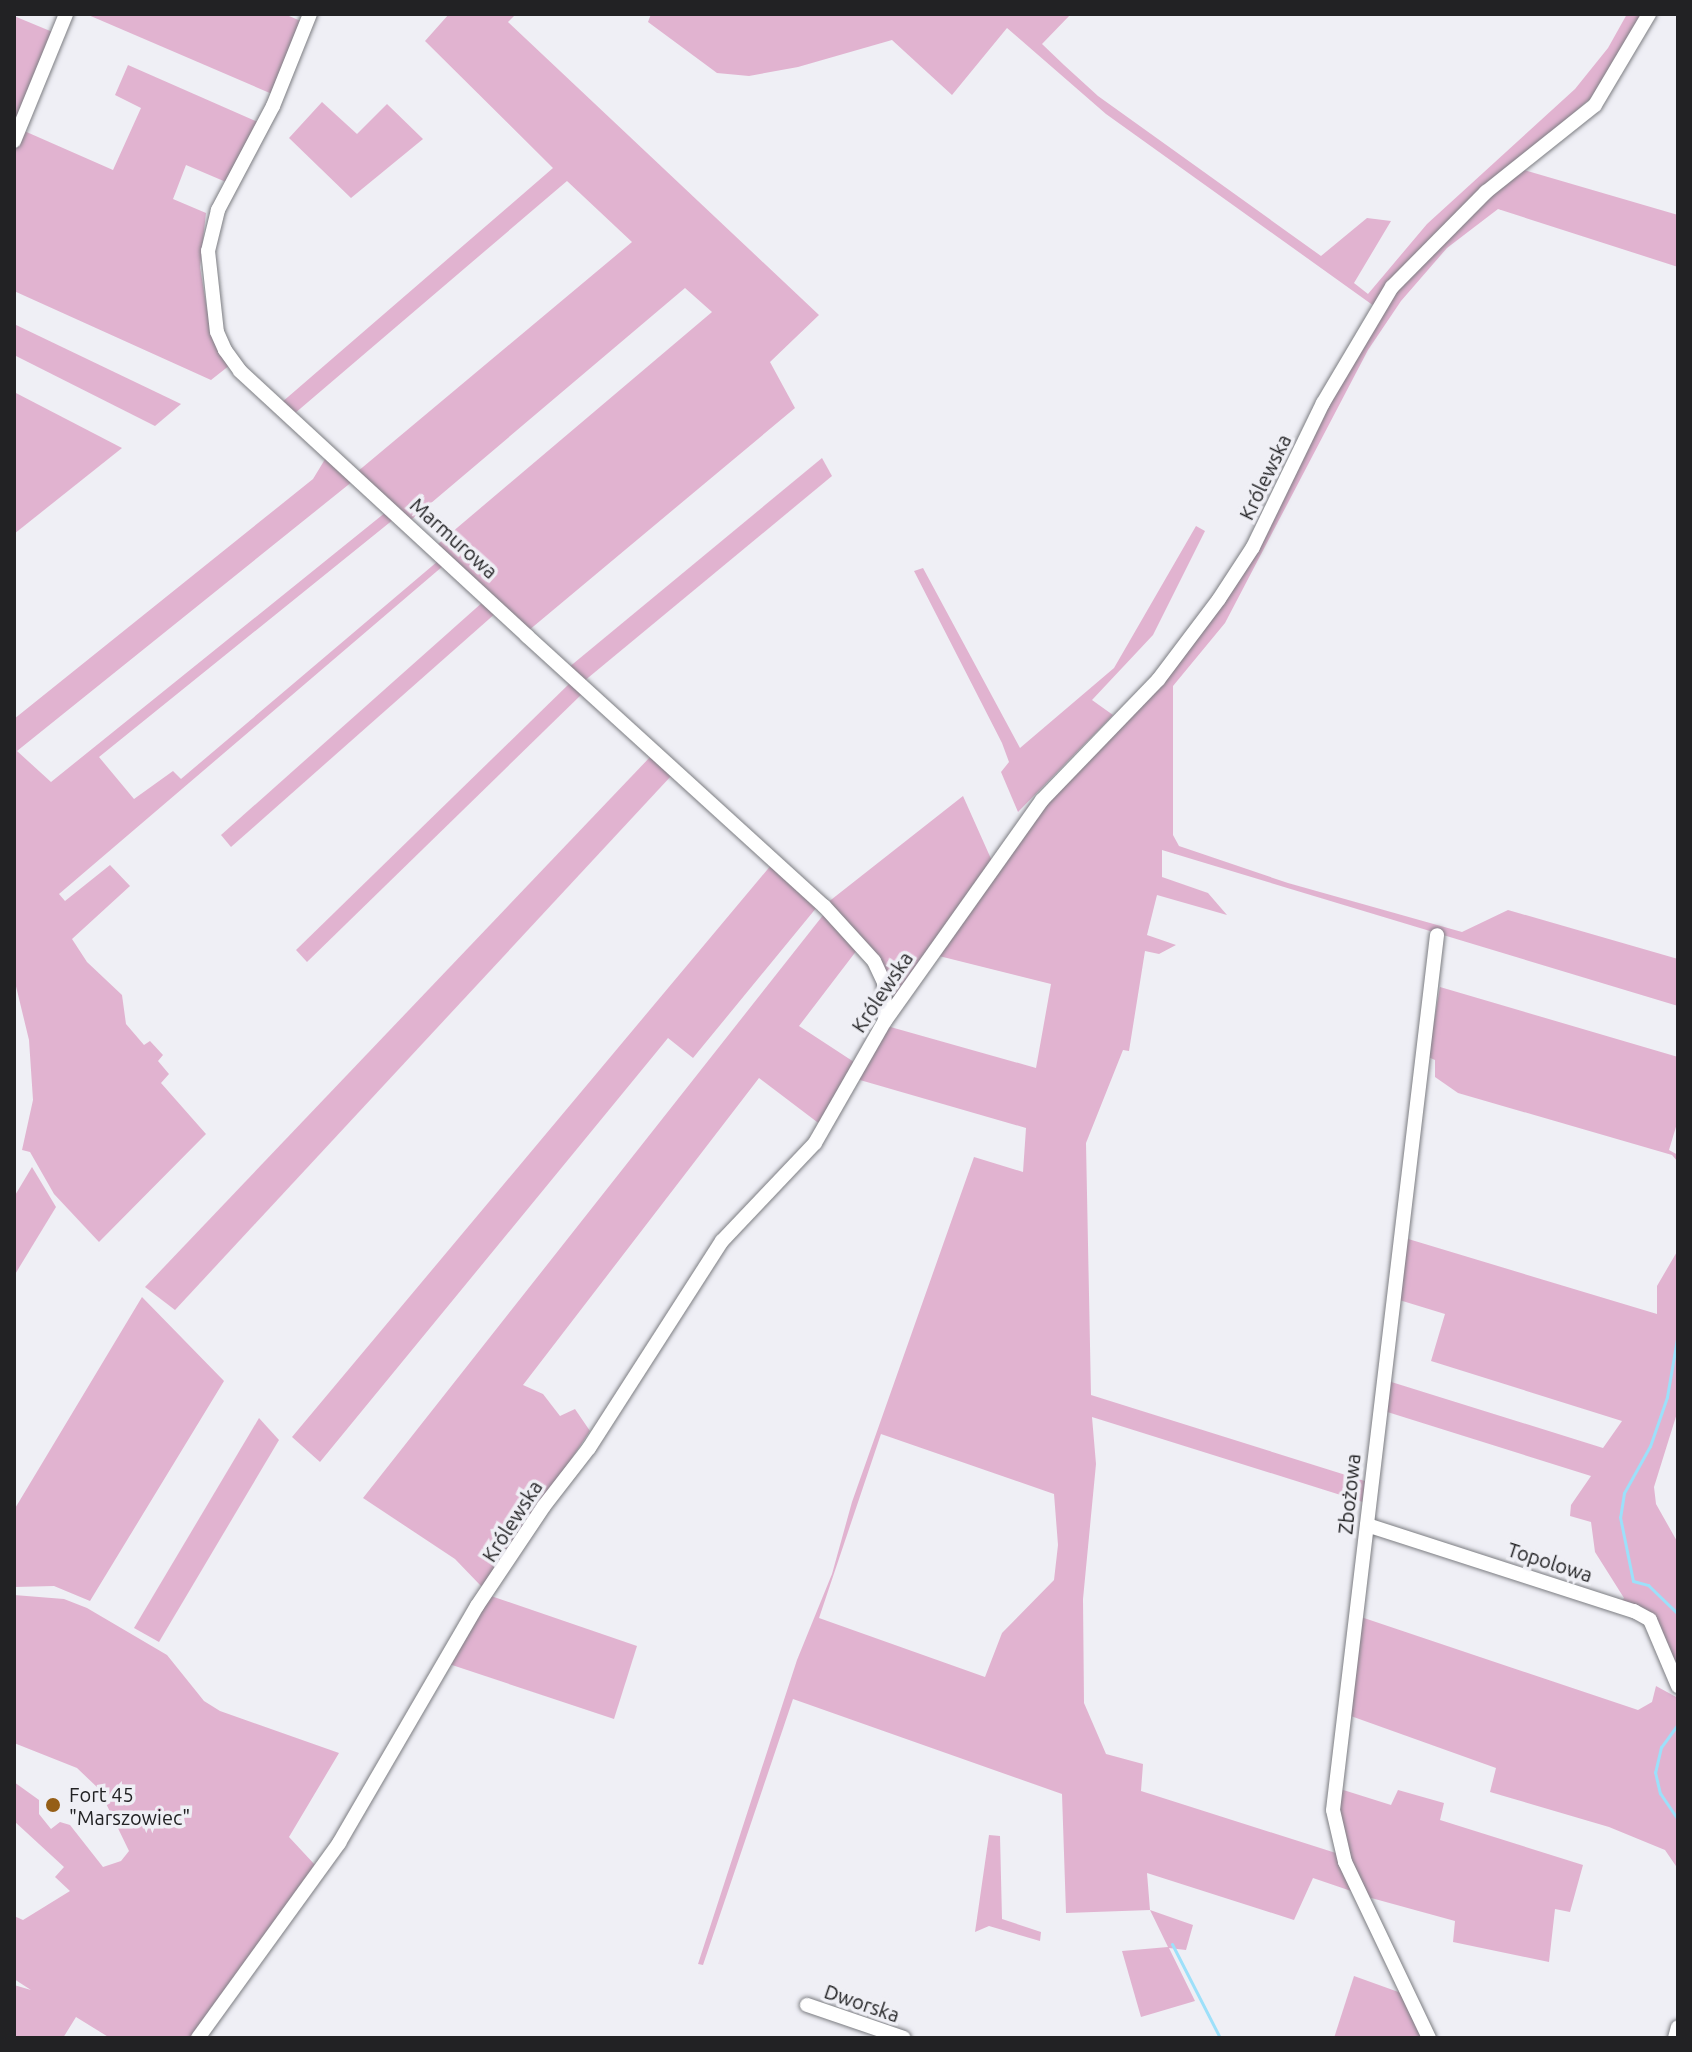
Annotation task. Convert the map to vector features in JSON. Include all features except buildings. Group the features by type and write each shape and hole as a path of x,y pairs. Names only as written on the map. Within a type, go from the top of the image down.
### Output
{"street":[{"path":"14,141 66,14"},
{"name":"Marmurowa","path":"310,14 273,106 218,210 208,251 217,332 225,350 240,371 824,906 874,961 884,982 885,1021"},
{"name":"Królewska","path":"198,2038 339,1843 477,1606 544,1506 589,1448 722,1241 815,1143 885,1021 1042,800 1158,680 1219,599 1253,547 1323,403 1392,287 1486,192 1595,105 1649,14"},
{"name":"Zbożowa","path":"1429,2038 1345,1862 1336,1831 1335,1783 1437,935"},
{"name":"Topolowa","path":"1367,1525 1634,1611 1650,1620 1678,1686"},
{"name":"Dworska","path":"807,2005 904,2038"},
{"path":"1675,2038 1678,2027"}],"shaded area":[{"path":"86,14 284,14 301,21 272,94"},
{"path":"449,14 516,14 508,22 819,315 770,362 795,408 528,631 438,544 712,312 685,288 411,520 357,472 632,242 567,181 294,414 281,403 553,168 425,41"},
{"path":"651,14 1071,14 1042,44 1098,96 1321,256 1367,218 1391,221 1354,283 1368,294 1427,224 1575,89 1608,48 1627,14 1642,14 1591,98 1433,235 1374,306 1106,114 1007,28 952,95 892,40 798,67 749,76 717,73 648,22"},
{"path":"14,16 55,33 14,134"},
{"path":"128,65 260,123 226,182 186,165 173,199 206,213 200,267 207,309 230,365 211,380 14,291 14,150 22,130 113,170 141,108 115,95"},
{"path":"322,102 357,134 387,104 423,139 351,198 289,138"},
{"path":"1521,169 1678,215 1678,267 1498,209 1447,248 1401,301 1368,350 1225,623 1173,686 1173,835 1179,846 1288,883 1462,932 1508,910 1678,959 1678,1006 1162,850 1162,877 1208,893 1227,915 1157,895 1147,935 1176,945 1159,954 1145,951 1129,1051 1123,1050 1086,1143 1091,1395 1368,1482 1366,1503 1092,1417 1096,1464 1083,1599 1084,1703 1106,1754 1143,1764 1141,1791 1339,1854 1357,1893 1313,1878 1294,1920 1147,1873 1150,1910 1066,1913 1062,1794 793,1699 703,1965 698,1964 797,1660 832,1574 852,1502 974,1157 1023,1172 1026,1128 853,1078 887,1026 1036,1068 1051,984 935,955 1046,802 1208,623 1379,311 1434,246","holes":["881,1434 1054,1494 1058,1545 1054,1580 1002,1633 985,1677 819,1618"]},
{"path":"14,324 181,404 155,426 14,355"},
{"path":"14,392 122,448 14,534"},
{"path":"327,456 353,481 17,751 51,782 386,512 394,519 99,757 134,799 173,771 181,779 438,561 443,566 59,894 65,901 110,865 130,886 72,939 87,962 122,995 126,1024 144,1045 150,1041 163,1055 158,1061 169,1074 161,1083 206,1134 99,1242 54,1194 30,1152 22,1150 33,1100 29,1040 14,978 14,719 313,479"},
{"path":"822,458 832,476 583,682 568,668"},
{"path":"1196,526 1205,531 1153,635 1092,700 1113,715 1018,812 1001,772 1009,762 1002,743 914,571 923,568 1020,748 1114,668"},
{"path":"484,601 497,612 231,847 221,835"},
{"path":"571,682 584,692 307,962 296,950"},
{"path":"651,756 672,775 175,1310 145,1287"},
{"path":"963,796 992,861 894,1001 887,998 886,980 827,903"},
{"path":"772,864 817,907 693,1058 668,1038 320,1462 292,1437"},
{"path":"824,914 857,950 799,1026 854,1062 821,1125 759,1078 523,1385 543,1394 560,1416 575,1409 590,1431 485,1588 481,1586 455,1559 363,1498"},
{"path":"1440,987 1678,1057 1678,1120 1669,1150 1678,1155 1678,1162 1672,1155 1458,1093 1435,1077 1435,1060 1428,1057"},
{"path":"32,1167 56,1207 14,1276 14,1197"},
{"path":"1405,1238 1657,1314 1657,1286 1678,1250 1678,1410 1654,1487 1656,1504 1678,1543 1678,1667 1658,1623 1621,1601 1624,1598 1595,1552 1591,1522 1570,1516 1571,1505 1591,1476 1381,1410 1385,1380 1603,1448 1622,1421 1431,1361 1445,1314 1396,1299"},
{"path":"142,1297 224,1381 90,1601 54,1586 14,1587 14,1510"},
{"path":"259,1418 279,1440 159,1642 134,1628"},
{"path":"14,1595 64,1599 87,1608 167,1655 204,1701 220,1711 339,1753 289,1837 316,1866 195,2038 110,2038 76,2017 63,2038 14,2038 14,1985 31,1990 14,1979 14,1916 23,1920 70,1891 55,1877 64,1867 14,1821 14,1782 39,1800 39,1814 51,1829 60,1822 70,1825 103,1867 121,1861 129,1851 99,1789 77,1768 14,1743"},
{"path":"491,1596 637,1646 614,1719 446,1663"},
{"path":"1361,1617 1638,1710 1652,1702 1656,1686 1678,1698 1678,1869 1665,1850 1609,1827 1490,1792 1496,1768 1348,1715"},
{"path":"1337,1788 1391,1805 1398,1790 1444,1803 1440,1820 1583,1865 1570,1912 1555,1909 1549,1962 1453,1942 1455,1921 1364,1896 1345,1853"},
{"path":"989,1835 1000,1836 1002,1919 1041,1932 1040,1941 989,1926 975,1932"},
{"path":"1150,1910 1193,1925 1186,1950 1169,1948 1195,2001 1141,2017 1122,1951 1168,1947"},
{"path":"1354,1976 1404,1994 1424,2038 1334,2038"}],"waterway":[{"path":"1678,1333 1667,1397 1650,1446 1624,1493 1620,1517 1633,1581 1648,1585 1678,1614"},
{"path":"1678,1724 1661,1747 1655,1772 1660,1793 1678,1820"},
{"path":"1172,1944 1220,2038"}],"place":[{"name":"Fort 45 \"Marszowiec\"","path":"53,1805"}]}
